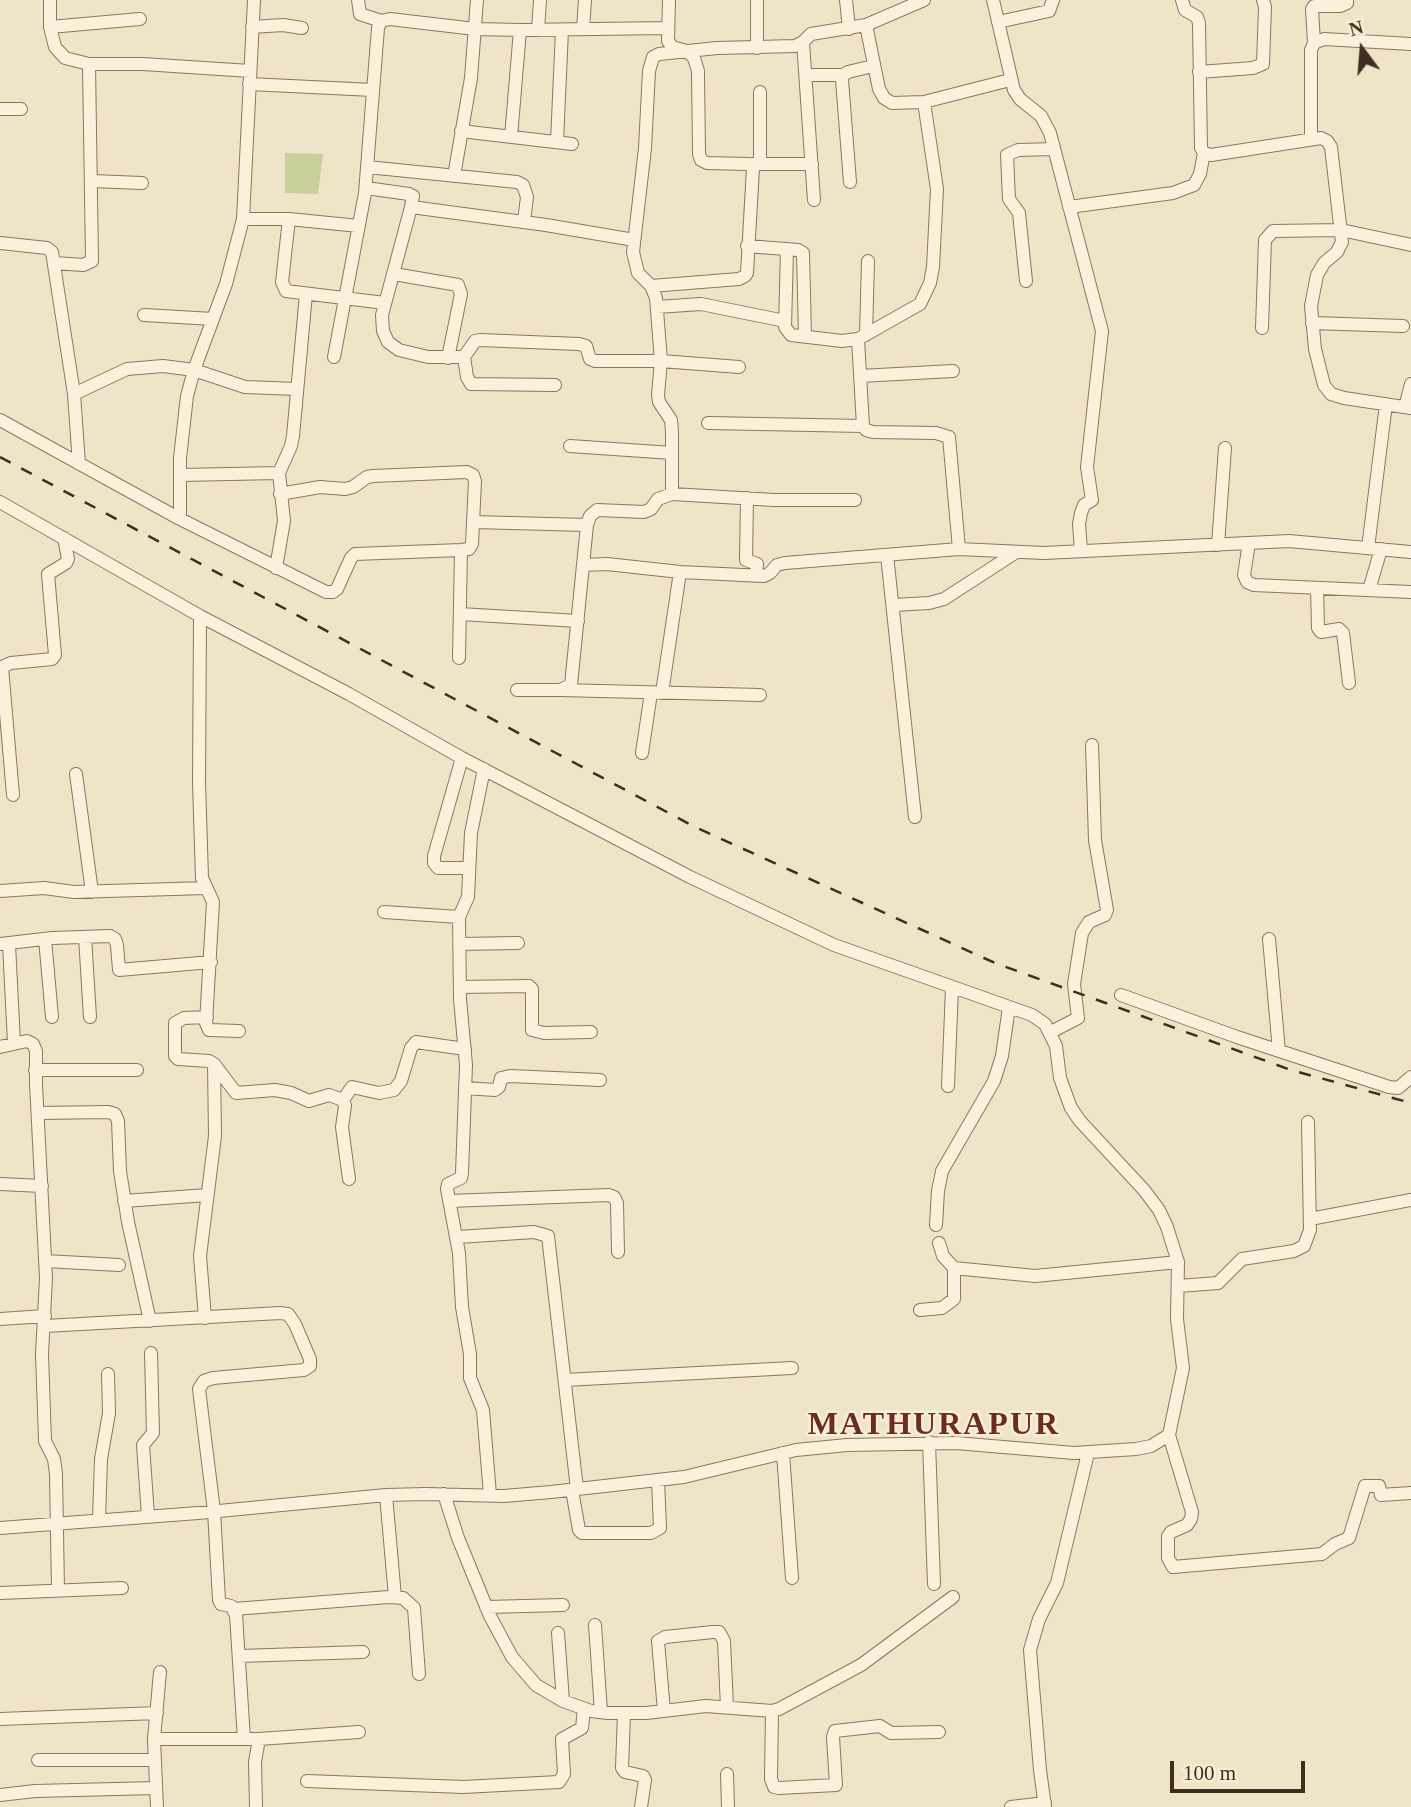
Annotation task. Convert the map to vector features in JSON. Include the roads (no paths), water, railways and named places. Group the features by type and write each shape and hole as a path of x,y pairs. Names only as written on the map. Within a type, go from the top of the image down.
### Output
{"street":[{"path":"50,0 50,27 55,47 65,58 89,64 143,64 373,90"},
{"path":"180,519 180,475 187,396 226,284 243,219 254,0"},
{"path":"358,0 360,14 381,21 390,19 475,29 667,28"},
{"path":"454,176 471,78 477,0"},
{"path":"538,30 540,0"},
{"path":"583,29 585,0"},
{"path":"669,0 668,41 672,47 687,51 694,58 698,71 701,160 707,163 812,164"},
{"path":"757,0 757,48"},
{"path":"846,0 849,29"},
{"path":"671,494 671,420 659,402 658,395 662,360 657,307 651,286 638,273 634,263 650,64 653,57 659,54 716,48 795,46 810,34 866,25 924,0"},
{"path":"993,0 1010,80 1020,99 1047,124 1102,331 1087,467 1091,500 1084,505 1081,513 1081,550"},
{"path":"998,22 1049,10 1053,0"},
{"path":"1069,207 1173,193 1194,185 1200,174 1204,153 1201,148 1199,23 1197,17 1185,10 1182,0"},
{"path":"1199,72 1253,68 1263,64 1263,0"},
{"path":"1311,139 1311,50 1314,43 1311,9 1314,6 1340,6 1348,0"},
{"path":"50,27 140,19"},
{"path":"334,358 366,188 378,28 381,21"},
{"path":"253,27 283,25 302,28"},
{"path":"866,25 879,89 884,98 892,103 924,102 1010,80"},
{"path":"511,137 520,30"},
{"path":"557,142 562,30"},
{"path":"1314,43 1324,40 1411,44"},
{"path":"803,42 814,200"},
{"path":"55,262 83,265 92,261 89,64"},
{"path":"807,75 843,75 873,66"},
{"path":"843,75 850,182"},
{"path":"651,286 745,276 760,92"},
{"path":"786,249 785,321 787,332 791,335 842,341 862,337 920,304 930,283 933,267 937,189 924,102"},
{"path":"0,109 21,109"},
{"path":"461,131 572,144"},
{"path":"1204,153 1211,155 1311,139 1327,141 1331,147 1342,242 1337,252 1324,262 1317,275 1312,298 1312,323 1324,385 1331,394 1408,407 1411,384"},
{"path":"1026,281 1018,213 1009,199 1007,155 1018,150 1054,149"},
{"path":"367,166 517,182 523,185 527,197 524,222"},
{"path":"92,181 142,183"},
{"path":"366,188 413,196 382,315 383,331 388,342 411,354 464,357"},
{"path":"411,207 634,240"},
{"path":"243,219 289,219 359,226"},
{"path":"289,219 284,288 290,293 385,303"},
{"path":"1262,328 1265,240 1273,230 1341,230 1411,245"},
{"path":"0,243 47,248 52,252 74,394 79,464"},
{"path":"747,246 798,250 803,253 805,336"},
{"path":"868,261 860,376 863,426 873,432 936,433 949,437 960,549"},
{"path":"394,274 458,285 461,294 448,358"},
{"path":"276,568 284,521 279,473 291,446 306,294"},
{"path":"657,307 701,304 785,321"},
{"path":"144,315 213,319"},
{"path":"1312,323 1403,326"},
{"path":"555,385 471,384 467,377 464,357 475,341 480,340 579,344 586,346 590,359 594,361 662,360 739,367"},
{"path":"74,394 127,369 163,366 194,370 245,387 297,390"},
{"path":"860,376 953,371"},
{"path":"1369,590 1386,404"},
{"path":"0,420 180,519 326,592 337,589 355,554 461,550 469,549 472,544 475,481 467,472 367,477 345,489 320,487 280,494"},
{"path":"708,423 863,426"},
{"path":"570,446 672,453"},
{"path":"1218,545 1225,448"},
{"path":"180,475 279,473"},
{"path":"560,690 568,688 573,678 587,525 590,516 597,510 644,512 651,509 658,499 671,494 855,500"},
{"path":"747,498 746,560 757,564 756,576"},
{"path":"0,502 200,616 349,694 462,758 679,871 834,945 1009,1007 1045,1024 1056,1046 1064,1095 1071,1108 1159,1210 1174,1245 1178,1262 1177,1319 1182,1348 1182,1378 1169,1435 1192,1512 1187,1525 1168,1536 1168,1558 1173,1567 1321,1554 1349,1538 1365,1486 1378,1486 1381,1495 1411,1493"},
{"path":"473,522 587,525"},
{"path":"13,795 2,667 11,663 52,659 55,655 48,574 68,559 64,538"},
{"path":"584,565 607,564 680,572 756,576 770,573 777,565 785,562 960,549 1015,553 1301,542 1411,552"},
{"path":"1249,543 1244,575 1247,582 1254,585 1411,592"},
{"path":"459,658 461,550"},
{"path":"894,606 944,599 1015,553"},
{"path":"887,555 915,817"},
{"path":"642,753 680,572"},
{"path":"1317,588 1318,628 1321,632 1339,629 1343,632 1349,683"},
{"path":"460,614 578,621"},
{"path":"200,616 199,805 202,878 214,902 207,1027 209,1030 239,1031"},
{"path":"517,691 760,695"},
{"path":"1051,1032 1079,1018 1074,984 1082,933 1089,922 1105,915 1107,910 1095,840 1092,745"},
{"path":"462,758 434,863 438,868 469,868"},
{"path":"484,769 471,833 468,897 459,917 460,987 466,1049 462,1173 458,1181 447,1184 457,1237 462,1307 470,1354 470,1378 483,1409 490,1495"},
{"path":"76,774 92,892"},
{"path":"0,891 44,887 74,892 206,888"},
{"path":"384,912 459,917"},
{"path":"14,1043 4,944 110,936 116,939 119,970 211,962"},
{"path":"85,937 90,1017"},
{"path":"45,939 52,1017"},
{"path":"1269,939 1279,1051"},
{"path":"459,944 518,943"},
{"path":"460,987 530,986 532,1030 544,1033 591,1032"},
{"path":"948,1086 953,988"},
{"path":"1121,995 1389,1087 1398,1088 1411,1077"},
{"path":"936,1225 942,1171 994,1081 1002,1056 1009,1007"},
{"path":"207,1017 184,1018 175,1023 174,1052 178,1059 209,1061 236,1093 275,1090 309,1101 330,1096 343,1100"},
{"path":"0,1047 27,1041 33,1044 36,1051 45,1261 42,1354 45,1441 54,1459 56,1474 58,1590"},
{"path":"343,1100 352,1087 379,1093 394,1090 401,1081 411,1048 416,1042 466,1049"},
{"path":"205,1318 201,1256 215,1136 214,1064"},
{"path":"35,1070 137,1070"},
{"path":"466,1088 495,1090 499,1087 501,1078 509,1076 600,1080"},
{"path":"343,1100 345,1106 342,1127 349,1179"},
{"path":"38,1113 115,1114 118,1121 124,1201 150,1321"},
{"path":"1179,1286 1218,1283 1242,1259 1300,1249 1308,1241 1308,1122"},
{"path":"0,1184 43,1186"},
{"path":"124,1201 207,1195"},
{"path":"449,1201 614,1197 617,1203 618,1252"},
{"path":"1310,1219 1411,1200"},
{"path":"457,1237 534,1232 548,1236 579,1530 582,1534 651,1532 660,1528 658,1480"},
{"path":"939,1243 943,1256 954,1268 1035,1276 1178,1262"},
{"path":"45,1261 119,1265"},
{"path":"920,1310 942,1308 954,1299 954,1268"},
{"path":"0,1319 150,1321 288,1314 310,1359 310,1366 304,1370 213,1378 204,1381 199,1389 214,1511 220,1604 234,1609 403,1598 414,1608 419,1674"},
{"path":"148,1516 144,1445 153,1433 151,1353"},
{"path":"565,1380 792,1368"},
{"path":"99,1520 101,1459 109,1413 108,1374"},
{"path":"0,1528 386,1495 490,1495 575,1490 700,1474 783,1453 847,1445 929,1442 1088,1453 1151,1446 1169,1435"},
{"path":"929,1442 934,1584"},
{"path":"783,1453 792,1578"},
{"path":"1011,1807 1045,1805 1030,1650 1039,1619 1057,1583 1088,1453"},
{"path":"444,1494 458,1538 501,1640 536,1685 563,1701 584,1709 624,1713 706,1706 772,1711 789,1705 862,1665 953,1597"},
{"path":"386,1495 395,1597"},
{"path":"0,1593 122,1588"},
{"path":"486,1607 563,1605"},
{"path":"234,1609 244,1739"},
{"path":"594,1625 601,1712"},
{"path":"664,1711 658,1641 665,1637 713,1632 719,1632 724,1641 727,1707"},
{"path":"558,1633 563,1701"},
{"path":"239,1656 363,1652"},
{"path":"157,1807 154,1739 160,1672"},
{"path":"307,1781 451,1787 559,1782 564,1774 562,1739 582,1728 584,1709"},
{"path":"772,1711 771,1779 775,1787 779,1788 836,1785 833,1737 835,1731 880,1726 891,1733 939,1731"},
{"path":"0,1719 157,1713"},
{"path":"624,1713 622,1768 625,1772 643,1776 645,1780 641,1807"},
{"path":"154,1739 259,1739 359,1732"},
{"path":"256,1807 255,1762 259,1739"},
{"path":"38,1760 155,1760"},
{"path":"727,1774 728,1807"},
{"path":"0,1795 35,1791 156,1788"}],"railway":[{"path":"0,457 695,827 995,963 1291,1070 1411,1103"}],"district":[{"name":"MATHURAPUR","path":"934,1426"}]}
